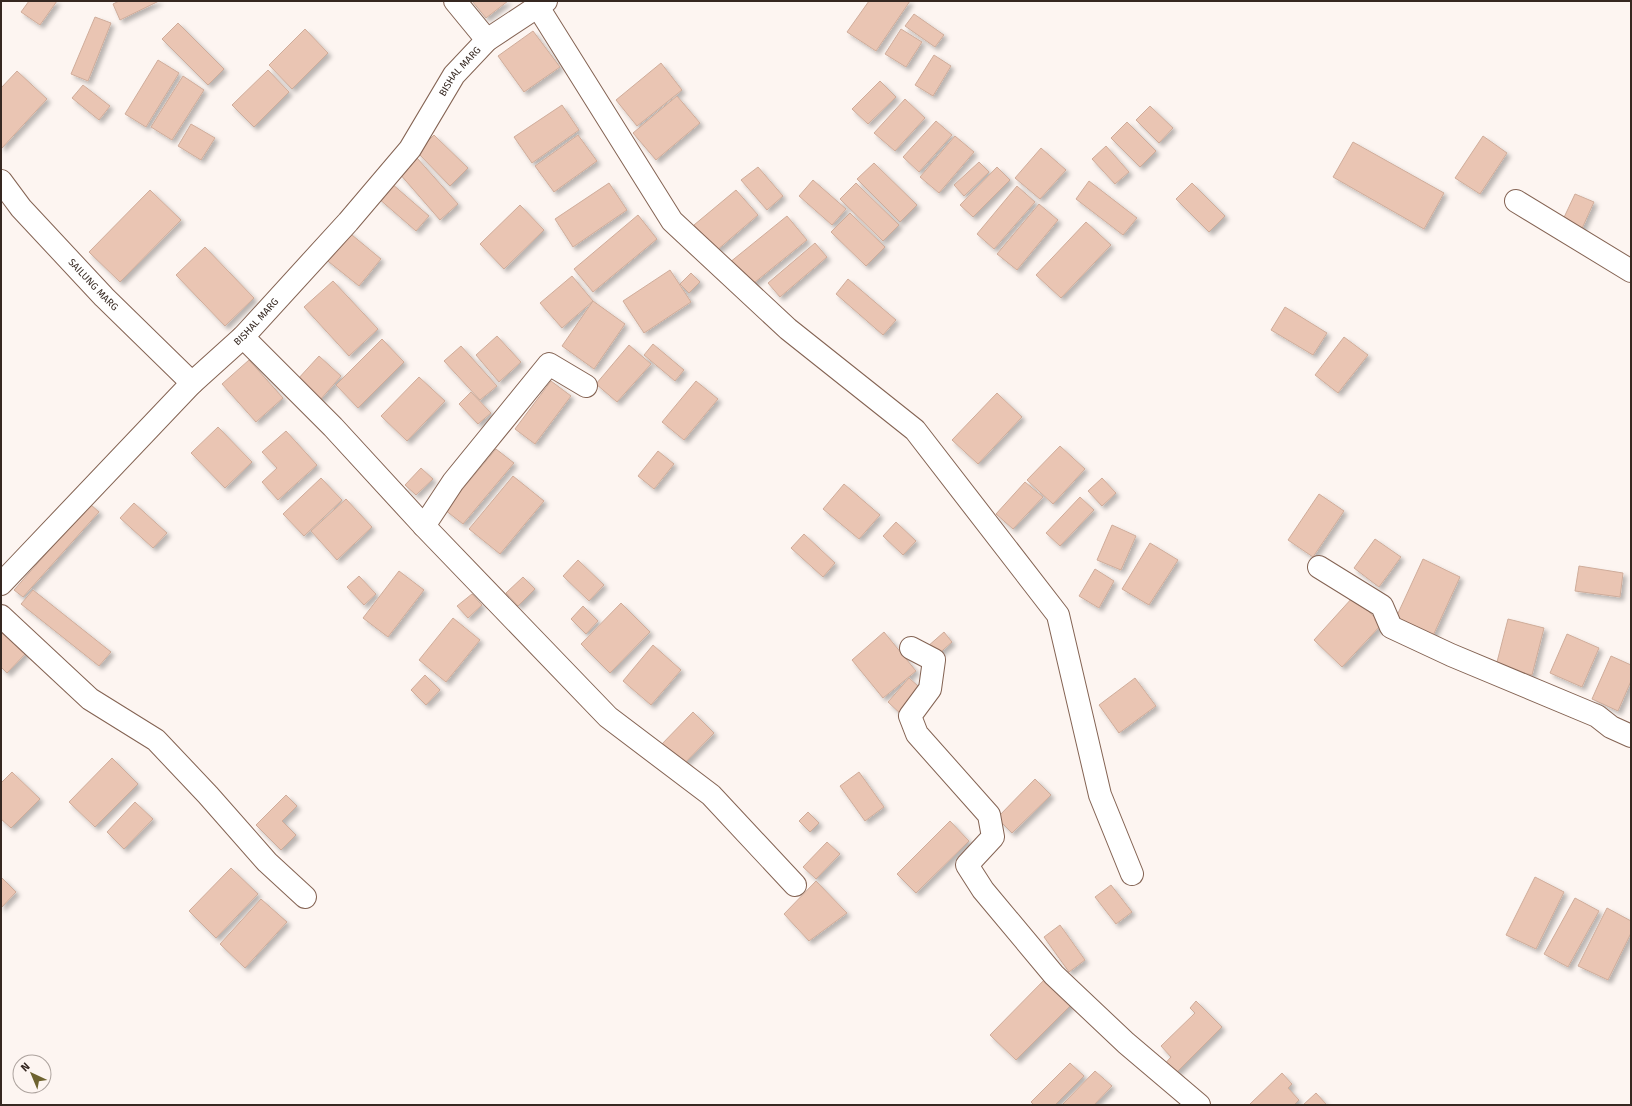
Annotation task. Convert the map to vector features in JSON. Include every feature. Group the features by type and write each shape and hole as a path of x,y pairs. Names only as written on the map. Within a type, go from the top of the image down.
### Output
{"street":[{"path":"455,1 487,40"},
{"path":"542,4 672,221 788,329 915,430 1058,615 1100,795 1132,874"},
{"name":"BISHAL MARG","path":"1,584 192,383 243,337 348,222 410,149 454,76 487,40 542,4"},
{"name":"SAILUNG MARG","path":"1,181 21,208 104,297 192,383"},
{"path":"1516,200 1631,270"},
{"path":"243,337 332,427 424,526 608,717 711,794 795,885"},
{"path":"424,526 453,482 549,364 586,386"},
{"path":"1319,567 1382,606 1391,627 1451,655 1597,716 1611,727 1631,736"},
{"path":"1,616 90,699 156,740 208,795 267,862 305,897"},
{"path":"911,648 934,660 930,689 910,716 917,734 989,815 992,837 967,866 983,890 1054,975 1126,1043 1200,1105"}],"building":[{"path":"29,1 57,1 40,25 21,12"},
{"path":"119,1 159,1 120,20 113,4"},
{"path":"472,1 508,1 486,18"},
{"path":"869,1 910,1 876,51 847,32"},
{"path":"914,14 944,35 935,47 905,26"},
{"path":"95,17 111,23 88,81 71,74"},
{"path":"178,23 224,69 208,85 162,39"},
{"path":"305,29 328,53 292,89 269,65"},
{"path":"901,29 922,42 906,67 885,54"},
{"path":"533,31 560,67 524,92 498,56"},
{"path":"934,55 951,66 933,96 915,85"},
{"path":"158,60 179,73 146,127 125,114"},
{"path":"661,63 682,90 637,126 616,100"},
{"path":"268,70 289,92 254,127 232,105"},
{"path":"17,71 47,99 2,148 1,88"},
{"path":"183,76 204,90 172,140 151,127"},
{"path":"880,81 896,97 868,124 852,109"},
{"path":"83,85 110,106 99,120 72,98"},
{"path":"677,96 700,123 656,160 633,133"},
{"path":"905,99 925,118 895,151 874,133"},
{"path":"562,105 579,130 532,163 514,137"},
{"path":"1150,106 1173,128 1159,143 1136,120"},
{"path":"936,121 952,135 919,172 903,157"},
{"path":"1127,122 1156,151 1140,167 1111,138"},
{"path":"191,124 215,138 201,160 178,146"},
{"path":"434,135 468,168 450,186 417,152"},
{"path":"578,135 597,161 554,192 535,166"},
{"path":"955,136 974,152 939,193 920,177"},
{"path":"1483,136 1507,153 1480,194 1455,178"},
{"path":"1353,142 1444,193 1424,229 1333,177"},
{"path":"1106,146 1129,172 1115,184 1092,159"},
{"path":"1041,148 1066,170 1040,199 1015,178"},
{"path":"417,158 458,204 440,220 399,173"},
{"path":"979,162 989,172 964,196 954,185"},
{"path":"874,163 917,205 900,222 857,179"},
{"path":"758,167 783,196 767,210 741,180"},
{"path":"997,167 1010,180 973,217 960,205"},
{"path":"813,180 846,209 832,225 799,196"},
{"path":"1089,181 1137,218 1123,235 1076,199"},
{"path":"391,183 429,216 416,231 378,198"},
{"path":"609,183 627,210 573,247 555,219"},
{"path":"856,183 899,225 883,241 840,199"},
{"path":"1192,183 1225,216 1209,232 1176,199"},
{"path":"1017,186 1035,202 994,249 977,234"},
{"path":"150,190 181,220 120,282 89,252"},
{"path":"736,190 758,215 716,251 694,225"},
{"path":"1575,194 1594,202 1579,235 1560,226"},
{"path":"1039,204 1058,220 1017,270 997,254"},
{"path":"520,205 544,230 504,269 480,244"},
{"path":"850,213 885,247 866,266 831,232"},
{"path":"638,215 657,239 593,292 574,269"},
{"path":"787,216 807,240 749,287 729,263"},
{"path":"1086,222 1111,245 1061,298 1036,275"},
{"path":"346,230 381,259 359,286 324,258"},
{"path":"815,243 827,257 780,297 768,283"},
{"path":"205,247 254,298 225,326 176,275"},
{"path":"670,270 691,302 644,333 623,301"},
{"path":"691,273 700,282 689,293 680,284"},
{"path":"572,276 593,301 562,328 540,303"},
{"path":"848,279 896,320 883,335 836,294"},
{"path":"333,281 378,329 349,356 304,307"},
{"path":"593,301 625,324 594,369 562,346"},
{"path":"1285,307 1327,333 1313,355 1271,330"},
{"path":"497,336 521,362 499,382 476,355"},
{"path":"1344,337 1368,355 1338,393 1315,375"},
{"path":"382,339 404,362 358,408 336,385"},
{"path":"653,344 684,370 675,381 644,355"},
{"path":"629,345 651,364 617,402 596,384"},
{"path":"461,346 497,386 480,400 444,361"},
{"path":"319,356 341,376 320,400 297,380"},
{"path":"249,360 283,398 256,422 222,384"},
{"path":"419,377 445,401 407,441 381,416"},
{"path":"551,381 571,396 535,444 515,429"},
{"path":"696,381 718,399 684,440 662,422"},
{"path":"471,392 491,413 478,424 459,404"},
{"path":"997,393 1022,417 978,464 952,440"},
{"path":"218,427 252,462 225,488 191,453"},
{"path":"286,431 317,465 278,500 262,482 277,468 262,452"},
{"path":"1060,446 1085,469 1053,504 1027,480"},
{"path":"496,449 514,463 463,524 445,510"},
{"path":"658,451 674,464 654,489 638,476"},
{"path":"421,468 433,479 416,495 405,485"},
{"path":"513,476 544,501 500,554 469,529"},
{"path":"321,478 342,500 304,536 283,514"},
{"path":"1102,478 1116,493 1102,506 1088,491"},
{"path":"1025,482 1043,497 1013,529 996,514"},
{"path":"844,484 880,515 859,539 823,509"},
{"path":"1319,494 1344,511 1313,557 1288,540"},
{"path":"1080,497 1094,510 1060,546 1046,533"},
{"path":"346,499 372,527 337,560 311,531"},
{"path":"134,503 167,533 153,548 120,518"},
{"path":"90,504 99,512 23,597 14,590"},
{"path":"896,522 916,541 903,555 883,536"},
{"path":"1112,525 1136,536 1121,570 1097,560"},
{"path":"804,534 835,563 823,577 791,548"},
{"path":"1375,539 1401,557 1379,587 1354,568"},
{"path":"1150,543 1178,560 1149,605 1122,589"},
{"path":"1423,559 1460,577 1431,640 1394,622"},
{"path":"578,560 604,585 589,601 563,576"},
{"path":"1579,566 1623,573 1620,597 1575,591"},
{"path":"1095,569 1114,581 1099,608 1079,596"},
{"path":"399,571 424,590 388,637 363,618"},
{"path":"359,576 376,594 364,605 347,587"},
{"path":"523,577 535,589 518,606 506,593"},
{"path":"33,590 111,652 99,666 21,604"},
{"path":"472,594 482,605 468,618 457,606"},
{"path":"1353,597 1382,624 1342,667 1314,640"},
{"path":"621,603 650,632 610,673 581,644"},
{"path":"583,606 598,621 586,634 571,619"},
{"path":"453,618 480,640 446,682 419,660"},
{"path":"1508,619 1544,628 1532,675 1496,666"},
{"path":"1,625 28,651 7,673 1,667"},
{"path":"884,632 916,671 883,698 852,660"},
{"path":"944,632 952,642 935,657 927,647"},
{"path":"1567,634 1599,648 1582,687 1550,673"},
{"path":"653,645 681,670 651,705 623,681"},
{"path":"1611,656 1631,665 1631,681 1618,711 1592,699"},
{"path":"425,675 440,690 426,705 411,690"},
{"path":"909,678 926,693 904,717 888,702"},
{"path":"1135,678 1156,706 1119,733 1099,705"},
{"path":"693,712 714,733 680,768 659,747"},
{"path":"112,758 138,784 95,827 69,802"},
{"path":"12,772 40,799 11,828 1,819 1,783"},
{"path":"859,772 884,807 865,821 840,786"},
{"path":"1035,779 1051,795 1012,833 997,818"},
{"path":"286,795 297,806 282,821 296,835 281,850 256,825"},
{"path":"135,802 153,819 124,849 107,832"},
{"path":"808,812 819,823 810,832 799,821"},
{"path":"950,821 969,841 916,893 897,874"},
{"path":"827,842 840,854 816,879 803,867"},
{"path":"231,868 258,894 216,938 189,911"},
{"path":"1,877 16,892 1,908"},
{"path":"1535,877 1564,892 1536,949 1506,935"},
{"path":"816,881 847,913 809,941 784,914"},
{"path":"1111,885 1132,912 1116,924 1095,897"},
{"path":"1575,898 1599,911 1568,967 1544,954"},
{"path":"261,899 287,922 245,968 220,944"},
{"path":"1607,908 1631,921 1631,933 1608,980 1578,966"},
{"path":"1060,925 1085,960 1069,972 1044,937"},
{"path":"1048,976 1074,1002 1016,1060 990,1035"},
{"path":"1196,1001 1222,1027 1171,1078 1161,1068 1171,1057 1161,1046 1195,1013 1190,1008"},
{"path":"1070,1063 1084,1076 1055,1105 1034,1105 1031,1102"},
{"path":"1095,1071 1112,1086 1094,1105 1062,1105"},
{"path":"1282,1073 1292,1084 1288,1088 1299,1100 1294,1105 1249,1105"},
{"path":"1316,1093 1327,1105 1303,1105"}]}
